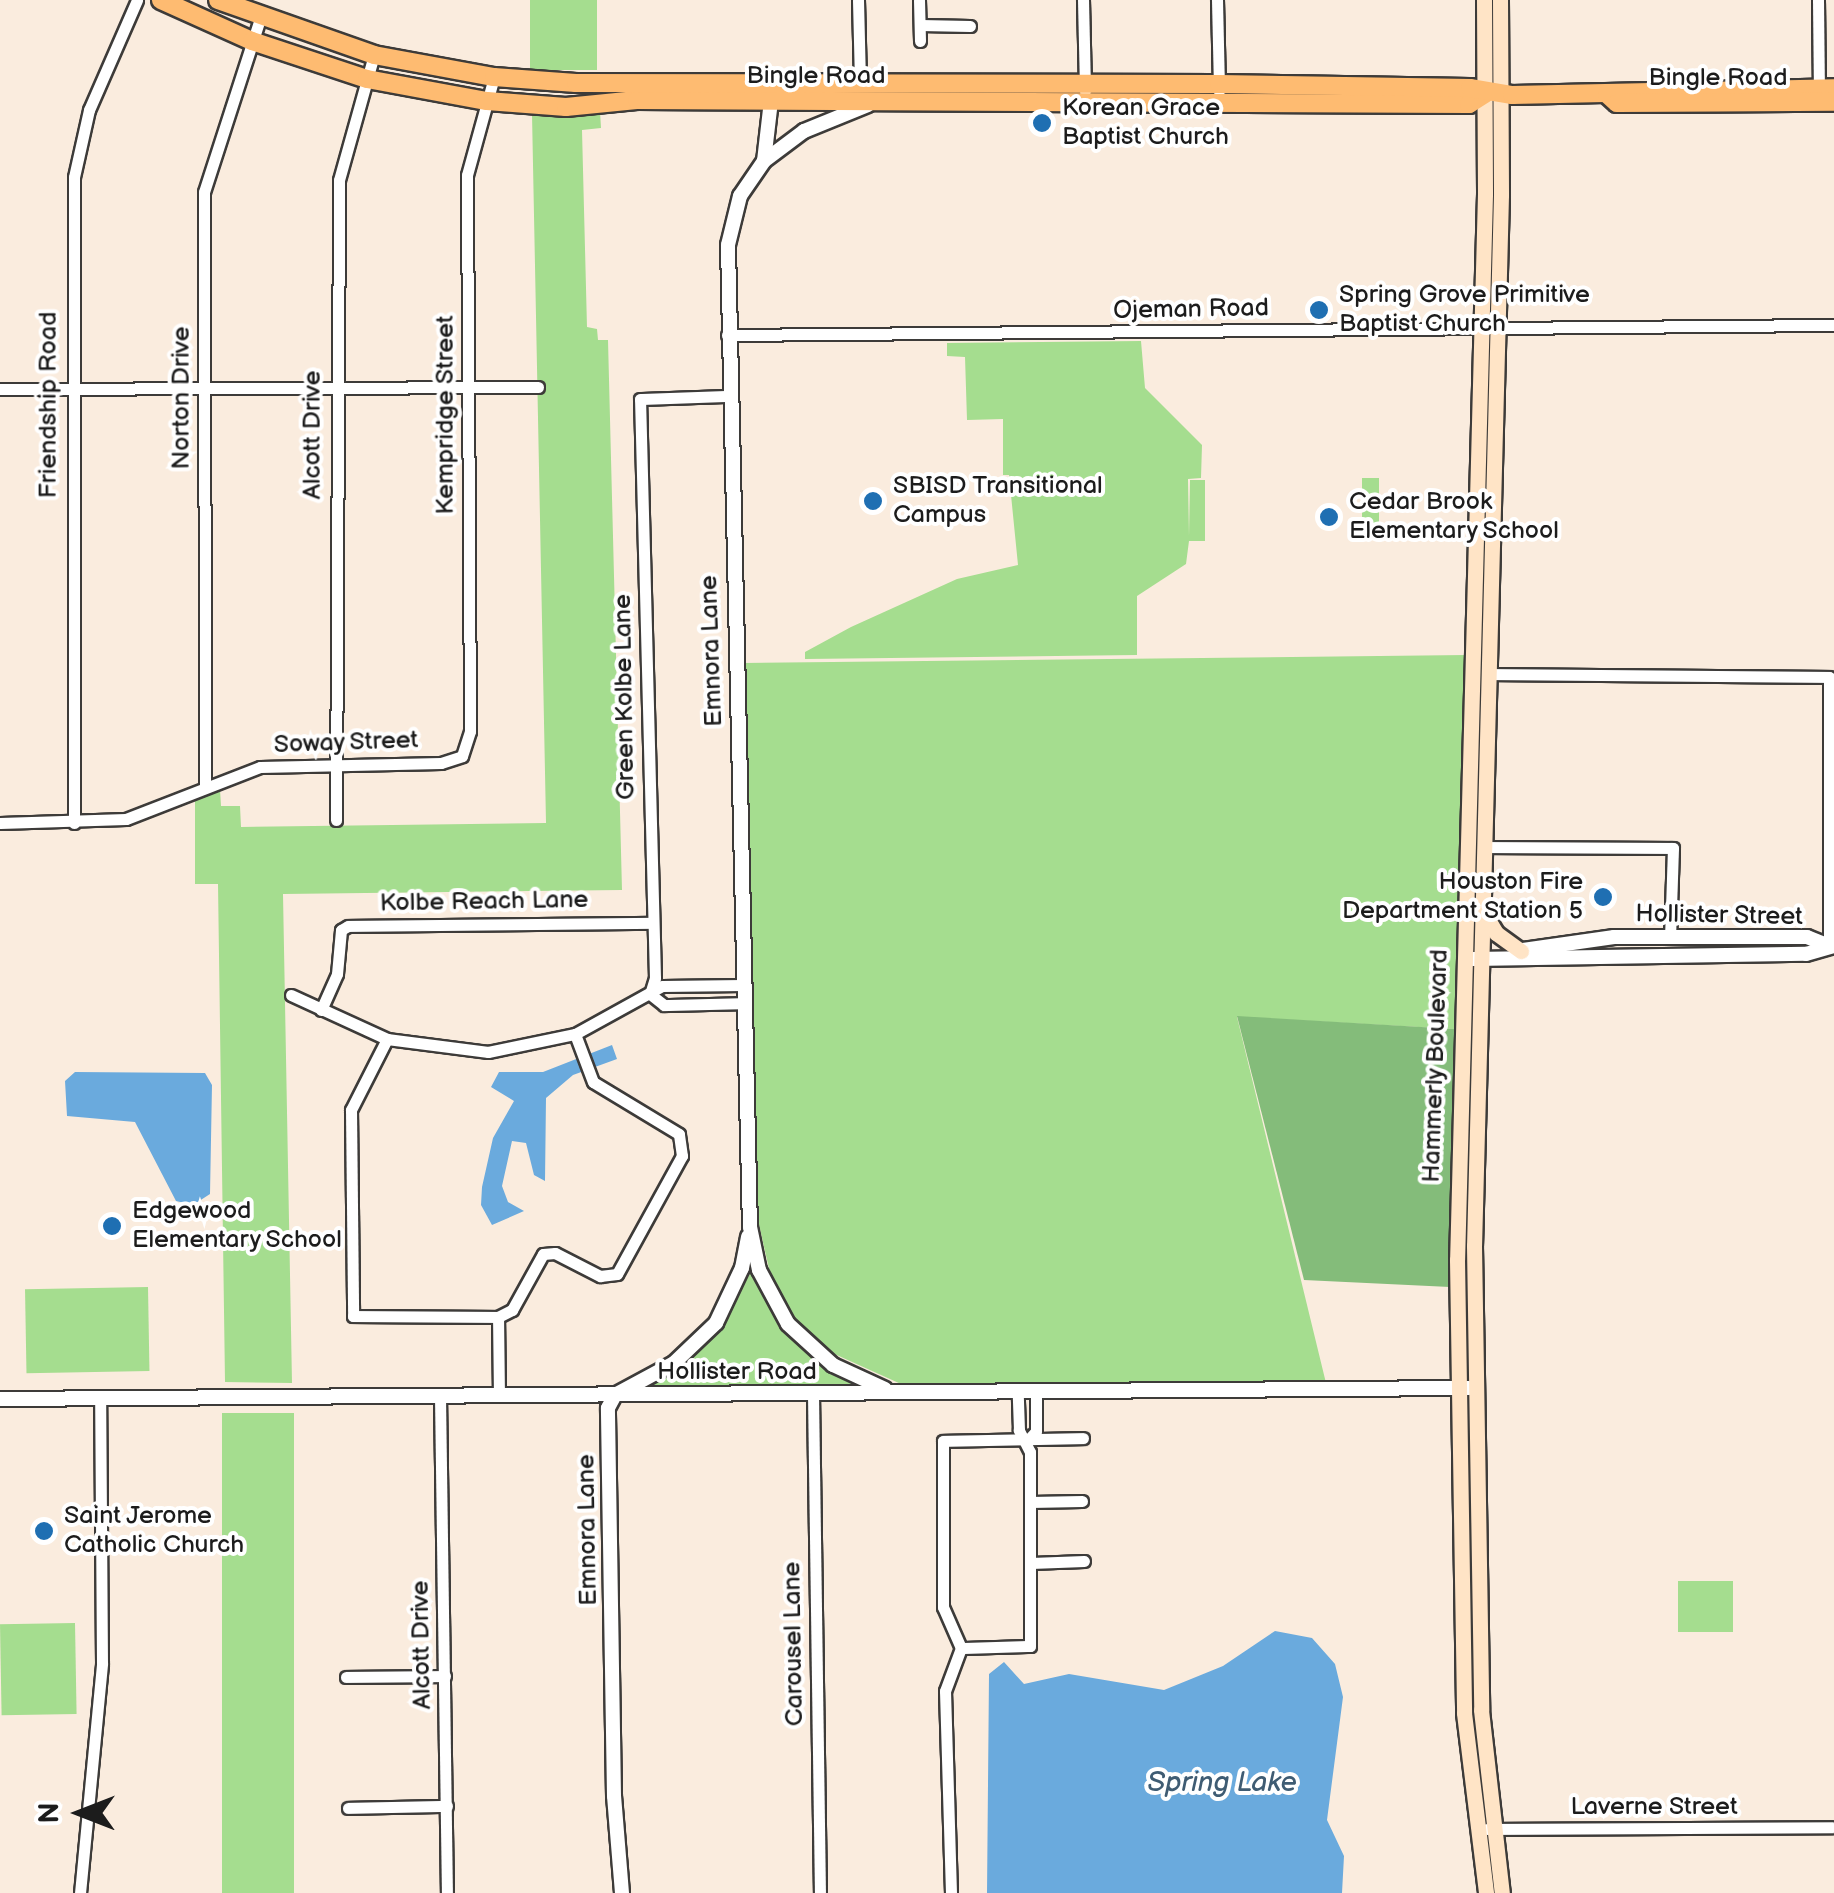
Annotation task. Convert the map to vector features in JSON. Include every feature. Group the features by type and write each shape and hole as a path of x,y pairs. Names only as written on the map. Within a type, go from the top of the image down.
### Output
{"main road":[{"name":"Bingle Road","path":"161,0 252,42 367,79 487,102 566,107 636,92"},
{"name":"Bingle Road","path":"218,0 260,19 374,55 494,77 636,92 772,92 886,100 947,92"},
{"name":"Hammerly Boulevard","path":"1484,0 1493,95"},
{"name":"Hammerly Boulevard","path":"1478,959 1470,736 1484,537 1493,95 1500,0"},
{"name":"Bingle Road","path":"772,92 860,84 947,92 1085,94 1341,95 1470,88 1493,95 1827,95"},
{"name":"Hammerly Boulevard","path":"1484,537 1489,674 1467,1388 1470,1555 1481,1710 1486,1893"},
{"path":"1470,736 1487,737"},
{"path":"1482,908 1494,931 1520,951"},
{"name":"Hammerly Boulevard","path":"1470,1555 1464,1714 1483,1830 1502,1893"},
{"path":"1464,1714 1481,1710"}],"street":[{"name":"Friendship Road","path":"74,822 74,178 89,110 137,0"},
{"path":"858,0 860,84"},
{"path":"918,0 920,42"},
{"path":"1083,0 1085,94"},
{"path":"1217,0 1219,94"},
{"path":"1818,0 1827,95"},
{"name":"Norton Drive","path":"206,786 204,192 260,19"},
{"path":"920,25 970,26"},
{"name":"Alcott Drive","path":"336,820 334,387 339,180 374,55"},
{"name":"Kempridge Street","path":"462,756 470,732 467,175 494,77"},
{"name":"Emnora Lane","path":"772,92 764,161 732,220 728,335 750,1227 758,1270 788,1324 833,1365 895,1392"},
{"path":"764,161 838,114 886,100"},
{"name":"Ojeman Road","path":"728,335 1834,325"},
{"path":"0,389 538,387"},
{"name":"Green Kolbe Lane","path":"650,994 653,923 640,398 727,396"},
{"path":"1489,674 1828,677 1832,946"},
{"name":"Soway Street","path":"0,823 126,819 260,768 338,762 442,763 462,756"},
{"path":"1484,847 1673,848 1670,937"},
{"name":"Kolbe Reach Lane","path":"321,1010 334,985 341,930 348,926 653,923"},
{"name":"Hollister Street","path":"1478,959 1570,940 1808,936 1832,946"},
{"name":"Hollister Street","path":"1478,959 1806,954 1832,946"},
{"path":"290,995 387,1039 488,1052 577,1040 662,986 743,984"},
{"path":"650,994 664,1005 744,1002"},
{"path":"387,1039 351,1110 353,1316 498,1317 512,1310 549,1252 600,1276 616,1274 682,1156 679,1134 591,1078 577,1040"},
{"name":"Emnora Lane","path":"622,1893 614,1796 608,1408 615,1395 674,1364 716,1323 742,1268 750,1227"},
{"path":"498,1317 498,1389"},
{"name":"Hollister Road","path":"0,1400 440,1396 498,1389 615,1395 1467,1388"},
{"path":"1018,1393 1018,1430 1028,1440"},
{"path":"961,1648 1030,1646 1028,1440 1036,1430 1036,1393"},
{"name":"Carousel Lane","path":"813,1394 820,1893"},
{"name":"Alcott Drive","path":"440,1396 447,1893"},
{"path":"80,1893 102,1662 100,1399"},
{"path":"951,1893 945,1691 961,1648 943,1607 944,1441 1083,1438"},
{"path":"1030,1502 1082,1500"},
{"path":"1030,1563 1084,1562"},
{"path":"346,1676 444,1676"},
{"path":"348,1808 447,1806"},
{"name":"Laverne Street","path":"1483,1830 1832,1828"}],"green space":[{"path":"530,0 597,0 597,70 530,70"},
{"path":"600,111 601,128 582,130 587,327 597,329 598,340 608,340 622,890 283,894 292,1383 225,1382 218,884 195,884 195,799 220,789 221,806 240,806 241,827 546,823 532,114"},
{"path":"1141,341 1145,388 1202,445 1201,478 1188,479 1189,536 1190,480 1205,480 1205,541 1189,541 1186,564 1137,596 1137,655 805,659 805,652 851,627 957,579 1018,565 1009,475 1003,475 1003,419 967,420 965,357 947,356 947,343"},
{"path":"1362,478 1379,478 1379,539 1362,539"},
{"path":"1466,655 1455,1029 1237,1017 1326,1383 901,1384 830,1352 800,1325 773,1286 757,1216 743,663"},
{"path":"1237,1016 1455,1029 1450,1287 1304,1280"},
{"path":"752,1271 770,1303 854,1385 649,1388 647,1383 698,1349"},
{"path":"148,1287 149,1371 26,1373 25,1289"},
{"path":"222,1413 294,1413 294,1893 222,1893"},
{"path":"1678,1581 1733,1581 1733,1632 1678,1632"},
{"path":"75,1623 77,1714 2,1715 0,1624"}],"water":[{"path":"612,1045 617,1059 573,1075 546,1098 545,1181 534,1175 526,1143 512,1141 502,1186 508,1202 524,1211 492,1225 481,1205 482,1187 493,1138 514,1101 491,1087 499,1072 543,1072"},
{"path":"75,1072 205,1073 212,1085 210,1194 193,1205 176,1201 135,1122 67,1116 65,1081"},
{"name":"Spring Lake","path":"1275,1631 1312,1638 1335,1664 1343,1697 1327,1820 1344,1856 1342,1893 987,1893 989,1674 1004,1662 1024,1684 1069,1674 1164,1690 1223,1666"}],"place":[{"name":"Korean Grace Baptist Church","path":"1042,123"},
{"name":"Spring Grove Primitive Baptist Church","path":"1319,310"},
{"name":"SBISD Transitional Campus","path":"873,501"},
{"name":"Cedar Brook Elementary School","path":"1329,517"},
{"name":"Houston Fire Department Station 5","path":"1603,897"},
{"name":"Edgewood Elementary School","path":"112,1226"},
{"name":"Saint Jerome Catholic Church","path":"44,1531"}]}
